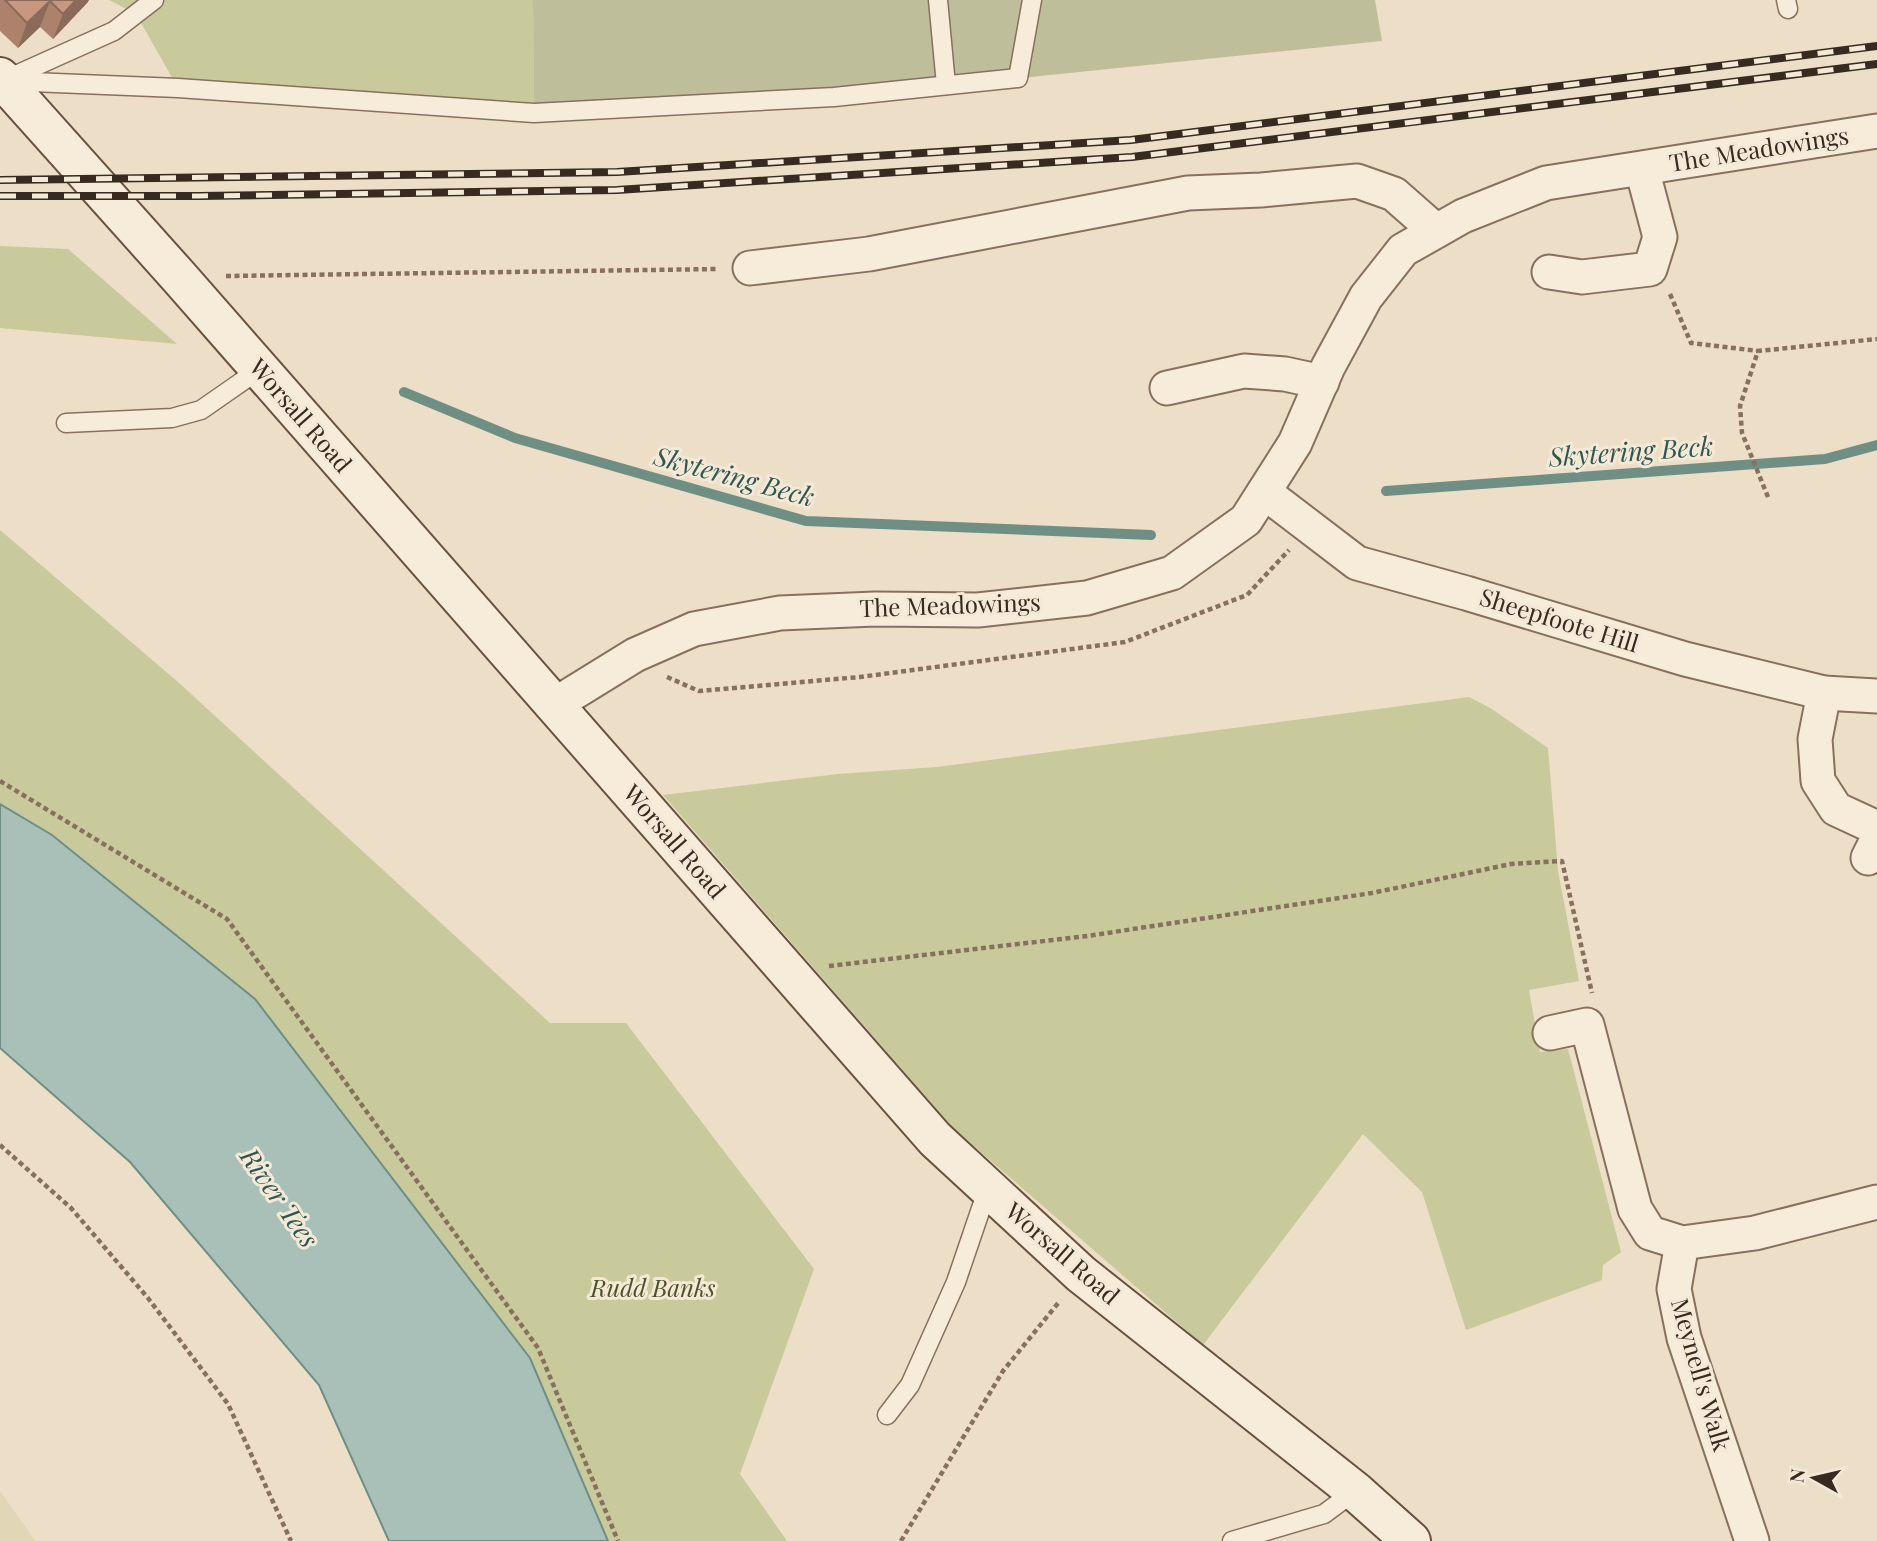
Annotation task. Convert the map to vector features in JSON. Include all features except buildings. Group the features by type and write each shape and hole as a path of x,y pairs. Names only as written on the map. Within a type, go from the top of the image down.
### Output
{"main road":[{"name":"Worsall Road","path":"2,79 260,369 934,1139 1082,1274 1355,1491 1411,1541"}],"street":[{"name":"The Meadowings","path":"554,705 631,657 694,629 780,613 978,610 1087,598 1172,573 1245,520 1295,443 1322,382 1366,297 1403,250 1463,216 1546,183 1877,131"},
{"name":"The Meadowings","path":"1642,169 1660,237 1654,257"},
{"path":"750,268 869,254 1188,193 1261,190 1357,181 1394,194 1437,231"},
{"path":"1549,272 1582,277 1650,269 1654,257"},
{"path":"1167,388 1244,371 1285,374 1322,382"},
{"name":"Sheepfoote Hill","path":"1264,492 1357,564 1466,593 1685,659 1825,693 1877,696"},
{"path":"1825,693 1815,739 1818,781 1836,809 1874,842"},
{"path":"1550,1033 1587,1025 1635,1209 1650,1233 1682,1243 1755,1233 1877,1202"},
{"name":"Meynell's Walk","path":"1682,1243 1674,1289 1684,1338 1752,1541"}],"lane":[{"path":"2,79 114,31 154,0"},
{"path":"938,0 946,85"},
{"path":"2,79 178,88 534,113 834,97 1018,78 1032,0"},
{"path":"66,423 172,418 201,410 260,369"},
{"path":"887,1415 910,1385 956,1282 988,1188"},
{"path":"1232,1541 1324,1514 1355,1491"}],"path":[{"path":"1654,257 1691,343 1758,351 1877,339"},
{"path":"179,277 750,268"},
{"path":"1758,351 1740,405 1742,433 1768,497"},
{"path":"631,657 699,691 860,677 1125,642 1247,595 1310,526"},
{"path":"0,781 227,919 538,1348 618,1541"},
{"path":"787,971 1087,936 1372,893 1511,864 1562,861 1593,996 1587,1025"},
{"path":"0,1145 71,1208 148,1298 228,1404 291,1541"},
{"path":"901,1541 1003,1371 1082,1274"}],"shaded area":[{"path":"0,1491 35,1541 0,1541"}],"green space":[{"path":"109,0 533,0 534,113 178,88 136,14"},
{"path":"533,0 1375,0 1382,41 834,97 534,113"},
{"path":"0,246 68,249 177,344 0,328"},
{"name":"Rudd Banks","path":"0,530 178,682 550,1023 626,1023 814,1269 740,1474 787,1541 608,1541 530,1358 255,999 52,835 0,804"},
{"path":"1469,697 1492,709 1548,748 1558,871 1579,981 1529,990 1540,1052 1568,1049 1621,1252 1603,1265 1602,1280 1466,1330 1422,1192 1363,1134 1203,1345 954,1129 663,795 838,774 937,767"}],"water":[{"name":"River Tees","path":"0,804 52,835 255,999 530,1358 608,1541 389,1541 319,1385 130,1162 0,1048"}],"waterway":[{"name":"Skytering Beck","path":"404,392 515,438 806,521 1151,535"},
{"name":"Skytering Beck","path":"1386,491 1825,459 1877,445"}],"railway":[{"path":"0,180 617,172 1131,140 1877,46"},
{"path":"0,196 617,190 1132,157 1877,64"}]}
